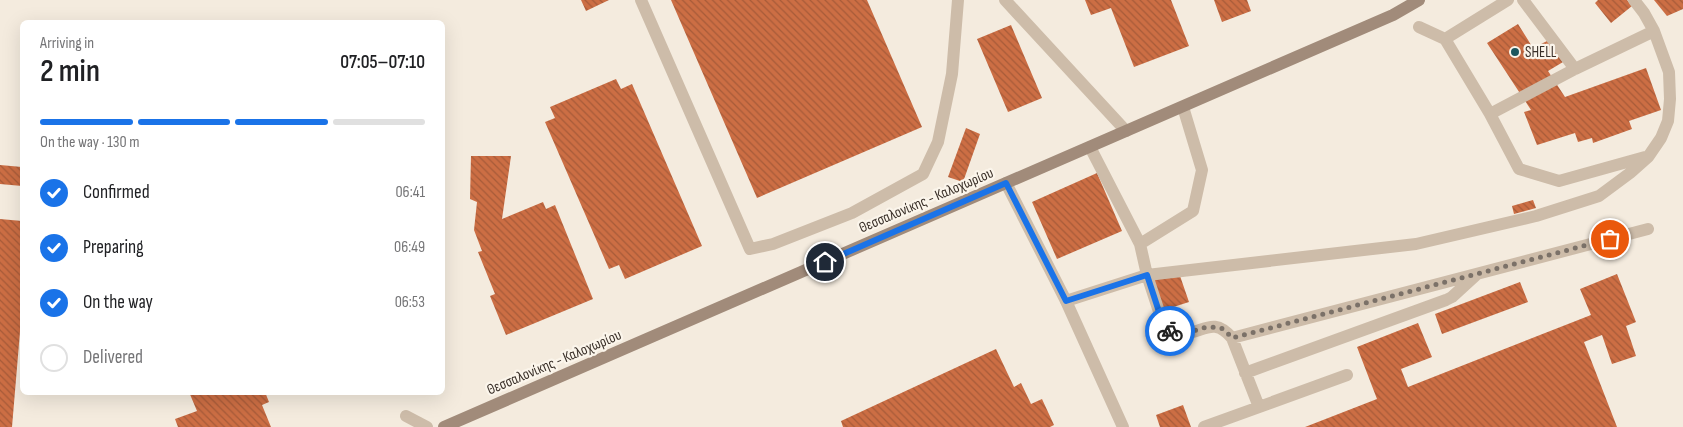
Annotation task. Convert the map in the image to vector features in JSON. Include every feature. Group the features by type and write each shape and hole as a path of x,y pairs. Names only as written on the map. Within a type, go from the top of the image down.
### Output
{"main road":[{"name":"Θεσσαλονίκης - Καλοχωρίου","path":"444,427 1183,107 1393,15 1419,0"}],"street":[{"path":"641,0 750,249 773,244 852,213 923,174 938,142 952,74 958,0"},
{"path":"1005,0 1126,131"},
{"path":"1445,39 1508,0"},
{"path":"1523,0 1575,69"},
{"path":"1066,301 1147,275 1416,244 1536,216 1599,196 1648,157 1661,138 1668,121 1670,99 1669,72 1654,31 1634,0"},
{"path":"1419,28 1445,39 1490,114 1519,169 1559,181 1648,157"},
{"path":"1490,114 1575,69 1654,31"},
{"path":"1140,244 1193,211 1202,170 1183,107"},
{"path":"1090,147 1140,244 1147,275 1165,330 1183,335 1202,328 1216,327 1224,329 1232,338 1259,407"},
{"path":"1006,183 1066,301 1122,427"},
{"path":"1232,338 1648,229"},
{"path":"1245,373 1446,300 1477,274"},
{"path":"1204,427 1347,375"},
{"path":"406,416 428,427"}],"building":[{"path":"581,0 609,0 586,11"},
{"path":"671,0 867,0 922,127 757,198"},
{"path":"1085,0 1171,0 1189,46 1134,67 1111,8 1091,15"},
{"path":"1214,0 1247,0 1251,11 1222,22"},
{"path":"1598,0 1627,0 1632,6 1611,23 1595,3"},
{"path":"1654,0 1683,0 1683,9 1667,16"},
{"path":"1518,24 1533,48 1547,41 1563,62 1548,71 1565,97 1646,68 1661,110 1629,121 1632,129 1593,143 1592,138 1578,142 1575,133 1537,145 1524,112 1531,110 1487,43"},
{"path":"1011,25 1042,98 1008,112 977,39"},
{"path":"616,79 621,89 632,84 702,246 625,279 619,265 609,269 545,122 555,118 550,107"},
{"path":"966,128 980,134 963,182 948,177"},
{"path":"471,156 511,156 502,219 543,202 546,209 555,205 593,299 506,335 490,296 495,294 478,252 482,251 474,230 477,202 470,199"},
{"path":"0,165 20,167 20,186 0,184"},
{"path":"1097,173 1122,231 1057,259 1032,202"},
{"path":"1533,200 1536,208 1514,214 1512,206"},
{"path":"0,219 20,221 20,332 12,427 0,427"},
{"path":"1179,273 1189,302 1161,311 1152,281"},
{"path":"1617,274 1636,322 1626,326 1636,356 1612,364 1602,335 1584,342 1617,427 1305,427 1377,399 1357,347 1418,323 1432,357 1401,369 1408,387 1591,315 1580,289"},
{"path":"1520,282 1528,302 1442,334 1435,314"},
{"path":"996,349 1014,387 1021,383 1031,404 1042,399 1054,425 1050,427 843,427 841,421"},
{"path":"190,395 266,395 269,402 262,405 271,427 178,427 175,419 197,411"},
{"path":"1183,405 1191,427 1160,427 1156,415"}],"way so far":[{"path":"1170,331 1183,335 1202,328 1216,327 1224,329 1232,338 1610,239"}],"place":[{"name":"SHELL","path":"1515,52"}],"route":[{"path":"825,262 1006,183 1066,301 1147,275 1165,330 1170,331"}]}
